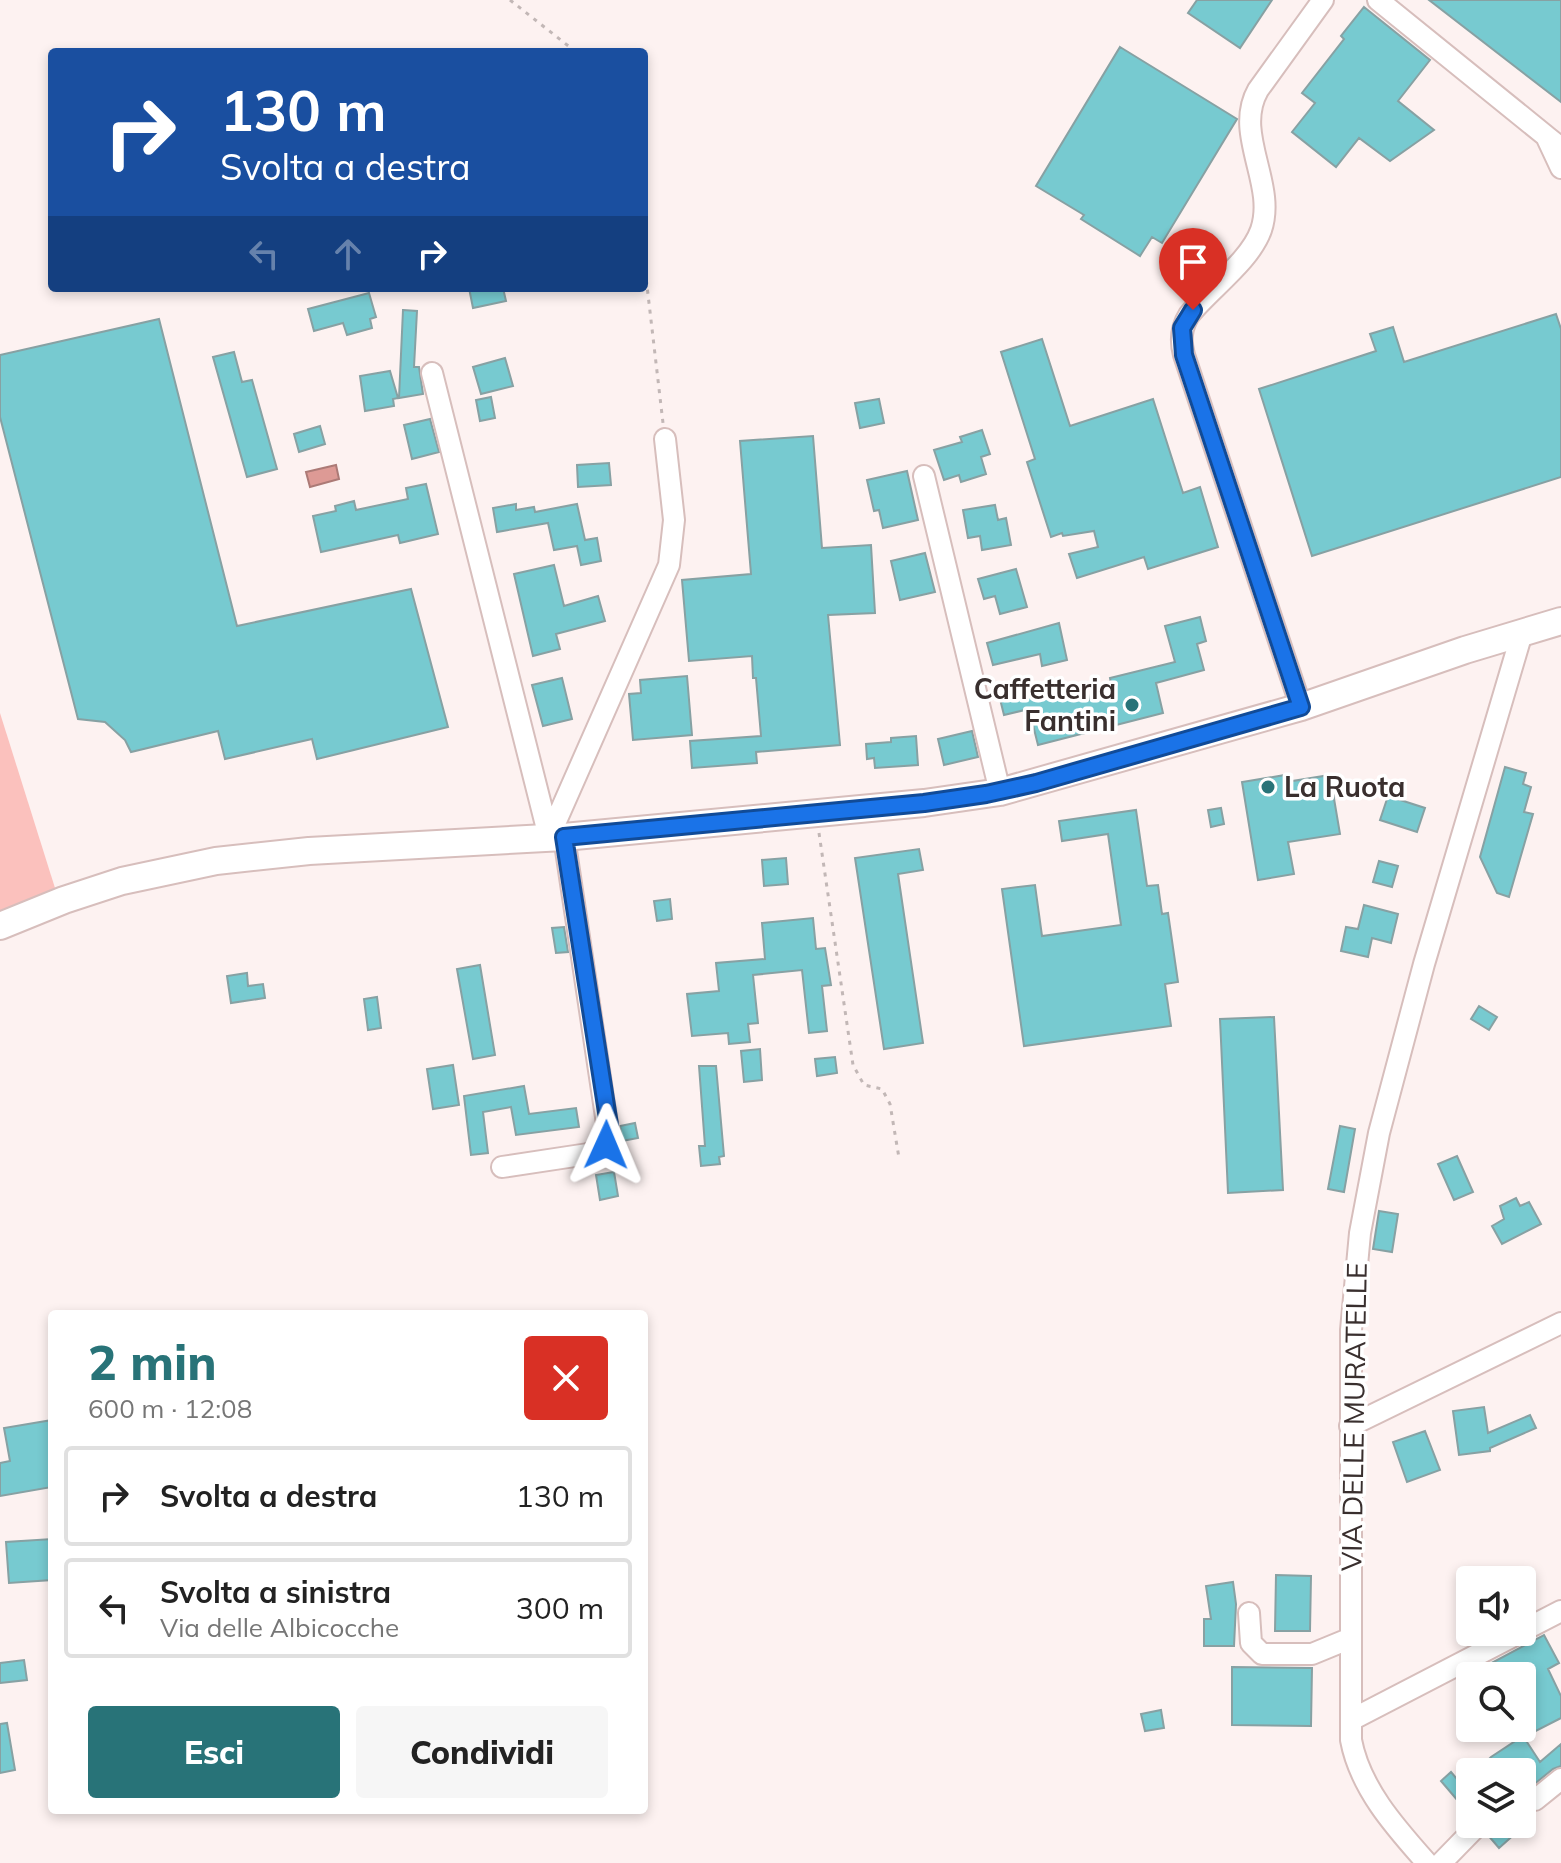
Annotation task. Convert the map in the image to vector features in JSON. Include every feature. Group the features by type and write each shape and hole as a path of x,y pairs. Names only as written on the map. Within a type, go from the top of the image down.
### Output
{"main road":[{"path":"0,926 107,886 216,861 309,851 556,837 924,803 1000,792 1301,707 1561,621"}],"street":[{"path":"1301,707 1184,355 1182,328 1189,315 1250,249 1260,232 1264,205 1251,125 1251,106 1258,90 1323,0"},
{"path":"1378,0 1554,142 1561,168"},
{"path":"432,373 556,837 609,1137 606,1145 588,1154 502,1167"},
{"path":"556,837 667,571 674,520 665,439"},
{"path":"924,476 1000,792"},
{"name":"VIA DELLE MURATELLE","path":"1427,1863 1393,1824 1372,1793 1351,1740 1350,1426 1354,1282 1369,1178 1424,964 1522,633"},
{"path":"1350,1426 1561,1323"},
{"path":"1536,1624 1561,1611"},
{"path":"1249,1613 1251,1643 1262,1654 1312,1654 1351,1638"},
{"path":"1351,1720 1495,1646"},
{"path":"1536,1799 1561,1779"},
{"path":"1441,1863 1465,1838"}],"path":[{"path":"510,0 571,48"},
{"path":"648,292 665,439"},
{"path":"816,812 853,1065 864,1085 882,1089 889,1099 899,1158"}],"shaded area":[{"path":"336,465 339,479 310,487 306,472"},
{"path":"0,713 55,888 0,913"}],"building":[{"path":"1197,0 1272,0 1240,48 1188,13"},
{"path":"1429,0 1561,0 1561,102"},
{"path":"1364,7 1430,60 1398,101 1434,130 1390,161 1359,138 1336,167 1292,132 1315,103 1302,93 1344,39 1341,36"},
{"path":"1120,47 1237,119 1162,243 1152,237 1140,256 1081,219 1084,215 1036,186"},
{"path":"470,292 504,292 506,301 473,308"},
{"path":"369,293 376,317 370,319 372,328 347,335 343,323 314,331 308,309"},
{"path":"403,310 417,311 414,367 419,367 423,394 399,398"},
{"path":"1556,314 1561,329 1561,477 1312,556 1259,389 1376,351 1370,334 1393,327 1404,362"},
{"path":"159,319 237,626 411,589 448,727 317,759 312,739 225,759 218,731 131,752 125,740 105,722 78,719 0,417 0,355"},
{"path":"1042,339 1070,426 1153,399 1183,493 1200,487 1218,547 1148,569 1144,557 1077,578 1069,554 1098,547 1094,531 1063,536 1062,533 1051,537 1027,462 1035,459 1001,352"},
{"path":"234,352 242,382 252,380 277,469 247,477 213,357"},
{"path":"505,358 513,386 481,394 473,367"},
{"path":"390,371 398,398 393,399 394,406 365,411 360,376"},
{"path":"491,397 495,418 480,421 476,400"},
{"path":"879,399 884,423 860,428 855,403"},
{"path":"430,419 439,452 412,459 404,425"},
{"path":"320,426 325,444 299,452 294,434"},
{"path":"982,430 990,454 981,457 986,474 961,482 959,475 944,480 934,450 962,442 960,437"},
{"path":"813,436 822,548 871,545 875,613 828,615 840,745 756,752 757,763 692,768 690,741 761,736 752,656 689,661 682,580 751,574 740,441"},
{"path":"609,463 611,485 578,487 577,465"},
{"path":"907,471 918,520 883,528 879,510 874,511 867,480"},
{"path":"426,484 438,534 400,543 398,535 321,552 313,516 336,511 335,506 354,501 356,510 408,499 406,488"},
{"path":"516,504 516,510 534,507 535,512 577,504 585,540 597,538 601,561 581,565 577,546 554,550 548,523 497,532 493,508"},
{"path":"995,505 998,520 1006,518 1011,545 982,550 980,536 968,538 963,510"},
{"path":"925,553 935,592 900,600 891,561"},
{"path":"554,565 564,606 598,596 605,621 556,634 560,649 533,656 514,574"},
{"path":"1016,569 1027,607 1000,614 995,596 984,599 978,579"},
{"path":"1200,617 1206,641 1197,644 1204,670 1156,683 1163,713 1038,745 1029,709 1004,715 999,695 1041,684 1045,697 1075,690 1076,697 1088,694 1089,700 1113,694 1110,678 1175,662 1165,626"},
{"path":"1059,623 1067,660 1042,666 1040,654 993,665 987,643"},
{"path":"687,676 692,735 633,740 629,694 641,693 640,680"},
{"path":"562,678 572,719 543,726 532,685"},
{"path":"972,731 978,757 944,765 938,739"},
{"path":"916,736 918,765 875,768 874,758 867,759 866,744"},
{"path":"1505,767 1526,773 1523,784 1531,787 1524,812 1533,814 1509,897 1497,893 1480,857"},
{"path":"1285,775 1286,782 1330,775 1340,834 1288,842 1294,874 1258,880 1242,782"},
{"path":"1388,796 1425,808 1417,832 1380,820"},
{"path":"1221,808 1224,824 1211,827 1208,810"},
{"path":"1136,810 1147,886 1158,885 1162,914 1168,913 1178,982 1165,984 1171,1026 1024,1046 1002,889 1035,885 1042,936 1121,925 1108,834 1062,841 1059,821"},
{"path":"919,849 923,870 898,874 923,1043 884,1049 855,858"},
{"path":"786,858 788,884 764,886 762,860"},
{"path":"1379,861 1398,866 1392,887 1373,882"},
{"path":"670,899 672,919 657,921 654,901"},
{"path":"1364,905 1398,914 1391,943 1372,938 1368,957 1341,951 1346,927 1358,929"},
{"path":"813,918 816,949 825,948 831,985 822,986 827,1031 809,1033 802,970 753,975 758,1023 748,1024 750,1042 729,1044 728,1033 692,1036 687,994 719,991 716,963 765,959 762,923"},
{"path":"564,927 568,952 556,953 552,928"},
{"path":"480,965 495,1055 473,1059 457,969"},
{"path":"247,973 248,986 263,984 265,998 231,1003 227,976"},
{"path":"377,997 381,1028 368,1030 364,999"},
{"path":"1479,1006 1497,1017 1489,1030 1471,1019"},
{"path":"1274,1017 1283,1190 1228,1193 1220,1019"},
{"path":"760,1049 762,1080 744,1082 741,1051"},
{"path":"835,1057 837,1073 817,1076 815,1059"},
{"path":"453,1065 459,1105 433,1109 427,1069"},
{"path":"699,1066 716,1066 724,1156 719,1157 720,1164 701,1166 699,1146 705,1146"},
{"path":"524,1086 529,1114 576,1108 579,1127 516,1135 511,1107 483,1112 488,1153 471,1155 464,1096"},
{"path":"635,1123 638,1138 622,1141 620,1126"},
{"path":"1340,1126 1355,1129 1344,1192 1328,1189"},
{"path":"1457,1156 1473,1192 1454,1200 1438,1164"},
{"path":"614,1172 618,1196 600,1200 596,1175"},
{"path":"1516,1198 1520,1206 1529,1202 1541,1224 1502,1244 1492,1226 1504,1219 1500,1206"},
{"path":"1379,1211 1398,1214 1392,1252 1373,1249"},
{"path":"1484,1407 1488,1433 1530,1415 1536,1428 1490,1448 1490,1451 1459,1455 1453,1411"},
{"path":"48,1421 48,1488 0,1496 0,1463 10,1461 4,1428"},
{"path":"1425,1431 1440,1470 1407,1482 1393,1442"},
{"path":"48,1539 48,1580 9,1583 6,1542"},
{"path":"1276,1575 1311,1576 1310,1631 1275,1631"},
{"path":"1233,1582 1236,1604 1234,1646 1204,1646 1204,1619 1211,1619 1206,1586"},
{"path":"1544,1635 1559,1663 1548,1669 1561,1696 1561,1718 1536,1731 1536,1662 1493,1662 1523,1646 1536,1646 1536,1639"},
{"path":"24,1660 27,1680 0,1683 0,1663"},
{"path":"1232,1667 1312,1668 1311,1726 1232,1725"},
{"path":"1161,1710 1164,1728 1145,1731 1141,1714"},
{"path":"7,1723 15,1770 0,1773 0,1724"},
{"path":"1514,1742 1527,1742 1540,1762 1561,1744 1561,1766 1536,1783 1536,1758 1491,1757"},
{"path":"1451,1772 1456,1778 1456,1799 1441,1781"},
{"path":"1490,1838 1510,1838 1499,1848"}],"place":[{"name":"Caffetteria Fantini","path":"1132,705"},
{"name":"La Ruota","path":"1268,787"}],"route":[{"path":"606,1145 609,1125 564,837 924,803 986,794 1036,783 1301,707 1184,355 1182,328 1193,310"}]}
